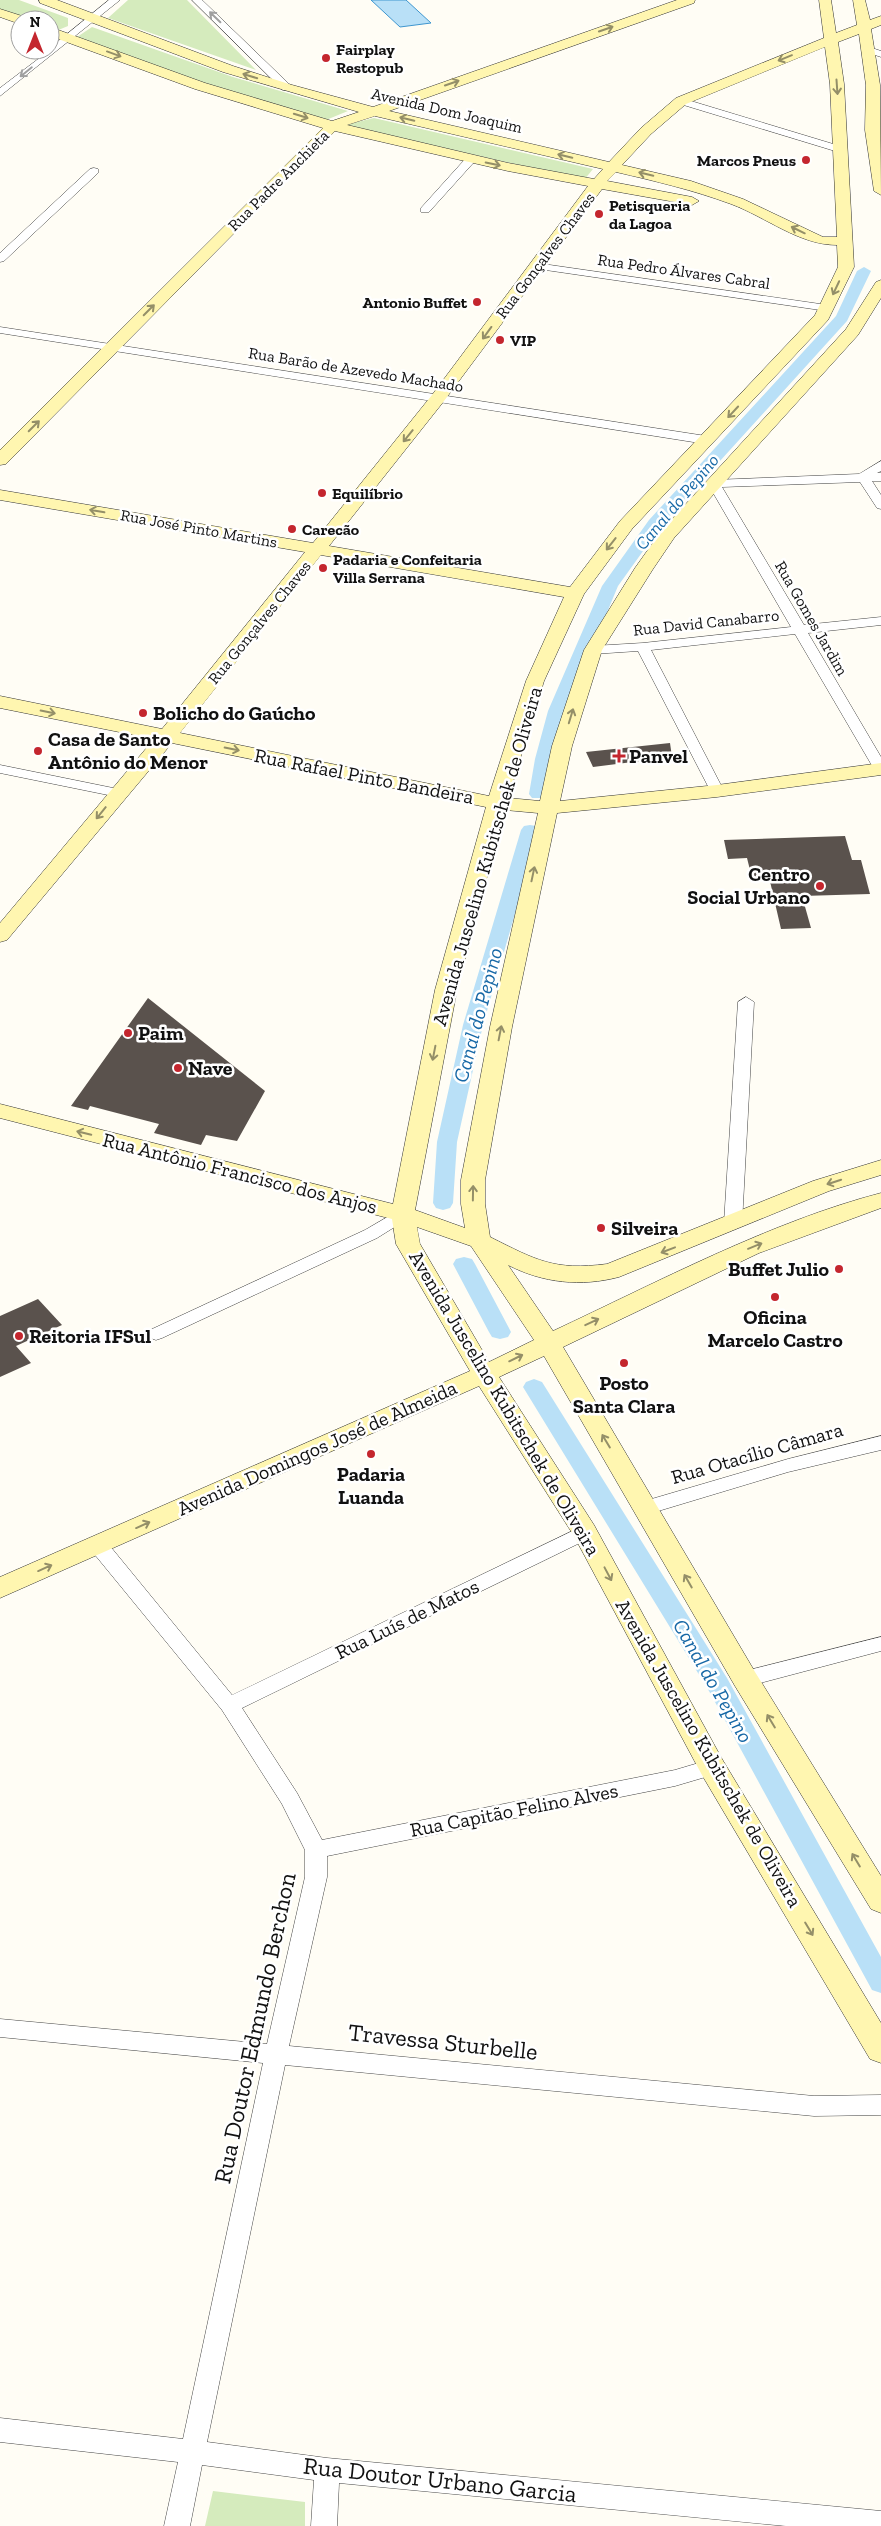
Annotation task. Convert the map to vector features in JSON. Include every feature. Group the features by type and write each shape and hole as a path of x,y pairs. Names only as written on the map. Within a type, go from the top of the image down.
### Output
{"main road":[{"name":"Avenida Dom Joaquim","path":"45,0 90,19 228,69 288,88 373,111 613,166 714,192 821,241 844,241"},
{"name":"Rua Padre Anchieta","path":"0,460 332,126 689,0"},
{"name":"Avenida Juscelino Kubitschek de Oliveira","path":"825,0 837,84 840,180 846,268 820,324 706,440 647,530 644,568 594,650 562,746 547,808 501,1027 473,1180 473,1204 478,1241 548,1342 745,1679 881,1902"},
{"path":"840,180 874,181 877,128 873,85 875,52 864,26 860,0"},
{"name":"Rua Gonçalves Chaves","path":"0,936 167,736 438,398 596,185 662,115 680,101 881,20"},
{"path":"60,34 200,86 332,126 471,159 596,185 659,194 707,205 765,227 846,268"},
{"name":"Avenida Juscelino Kubitschek de Oliveira","path":"881,285 847,331 714,484 647,530 575,593 535,681 497,803 446,990 403,1214 408,1244 484,1374 585,1532 712,1767 881,2050"},
{"path":"820,324 847,331"},
{"name":"Rua José Pinto Martins","path":"0,495 575,593"},
{"name":"Rua Rafael Pinto Bandeira","path":"0,702 497,803 547,808 717,791 881,769"},
{"name":"Rua Antônio Francisco dos Anjos","path":"0,1111 403,1214 478,1241"},
{"path":"478,1241 520,1262 557,1274 583,1275 611,1271 733,1224 821,1186 881,1167"},
{"name":"Avenida Domingos José de Almeida","path":"0,1588 484,1374 548,1342 751,1248 881,1200"}],"street":[{"path":"0,93 115,0"},
{"path":"197,0 288,88"},
{"path":"680,101 839,149"},
{"path":"425,210 471,159"},
{"path":"0,259 94,171"},
{"name":"Rua Pedro Álvares Cabral","path":"536,266 827,308"},
{"name":"Rua Barão de Azevedo Machado","path":"0,330 706,440"},
{"path":"863,478 881,465"},
{"path":"714,484 881,477"},
{"path":"863,478 881,505"},
{"name":"Rua Gomes Jardim","path":"714,484 881,769"},
{"name":"Rua David Canabarro","path":"594,650 643,647 881,621"},
{"path":"643,647 717,791"},
{"path":"0,769 118,793"},
{"path":"733,1224 746,1002"},
{"path":"156,1334 371,1234 403,1214"},
{"name":"Rua Otacílio Câmara","path":"646,1508 797,1464 881,1443"},
{"name":"Rua Luís de Matos","path":"228,1706 585,1532"},
{"name":"Rua Doutor Edmundo Berchon","path":"98,1545 228,1706 290,1799 316,1850 316,1877 276,2054 177,2526"},
{"path":"745,1679 881,1644"},
{"name":"Rua Capitão Felino Alves","path":"316,1850 675,1778 712,1767"},
{"name":"Travessa Sturbelle","path":"0,2028 814,2106 881,2105"},
{"name":"Rua Doutor Urbano Garcia","path":"0,2430 193,2452 327,2470 881,2523"},
{"path":"324,2526 327,2470"}],"green space":[{"path":"0,0 19,0 46,10 10,10 10,14 0,10"},
{"path":"128,0 187,0 256,70 108,18"},
{"path":"60,15 68,18 68,26 60,29"},
{"path":"92,27 233,77 348,111 326,120 203,84 77,37"},
{"path":"374,118 593,169 584,180 344,125"},
{"path":"213,2491 305,2502 305,2526 205,2526"}],"water":[{"path":"371,0 406,0 431,23 400,27"}],"building":[{"name":"Panvel","path":"670,743 672,757 593,767 586,752"},
{"name":"Centro Social Urbano","path":"845,836 852,860 861,860 870,894 802,896 811,928 781,929 769,877 752,878 747,858 728,859 724,840"},
{"name":"Nave","path":"148,998 265,1091 237,1141 206,1135 201,1145 154,1133 159,1124 90,1106 88,1110 71,1106"},
{"name":"Reitoria IFSul","path":"38,1299 62,1325 16,1346 31,1363 0,1377 0,1316"}],"waterway":[{"name":"Canal do Pepino","path":"538,794 544,759 557,711 610,586 655,523 842,318 864,271"},
{"name":"Canal do Pepino","path":"443,1203 447,1142 473,1025 530,830"},
{"name":"Canal do Pepino","path":"464,1264 500,1332"},
{"name":"Canal do Pepino","path":"534,1387 718,1685 881,1982"}],"place":[{"name":"Fairplay Restopub","path":"326,58"},
{"name":"Marcos Pneus","path":"806,160"},
{"name":"Petisqueria da Lagoa","path":"599,214"},
{"name":"Antonio Buffet","path":"477,302"},
{"name":"VIP","path":"500,340"},
{"name":"Equilíbrio","path":"322,493"},
{"name":"Carecão","path":"292,529"},
{"name":"Padaria e Confeitaria Villa Serrana","path":"323,568"},
{"name":"Bolicho do Gaúcho","path":"143,713"},
{"name":"Casa de Santo Antônio do Menor","path":"38,751"},
{"name":"Panvel","path":"619,756"},
{"name":"Centro Social Urbano","path":"820,886"},
{"name":"Paim","path":"128,1033"},
{"name":"Nave","path":"178,1068"},
{"name":"Silveira","path":"601,1228"},
{"name":"Buffet Julio","path":"839,1269"},
{"name":"Oficina Marcelo Castro","path":"775,1297"},
{"name":"Reitoria IFSul","path":"19,1336"},
{"name":"Posto Santa Clara","path":"624,1363"},
{"name":"Padaria Luanda","path":"371,1454"}]}
